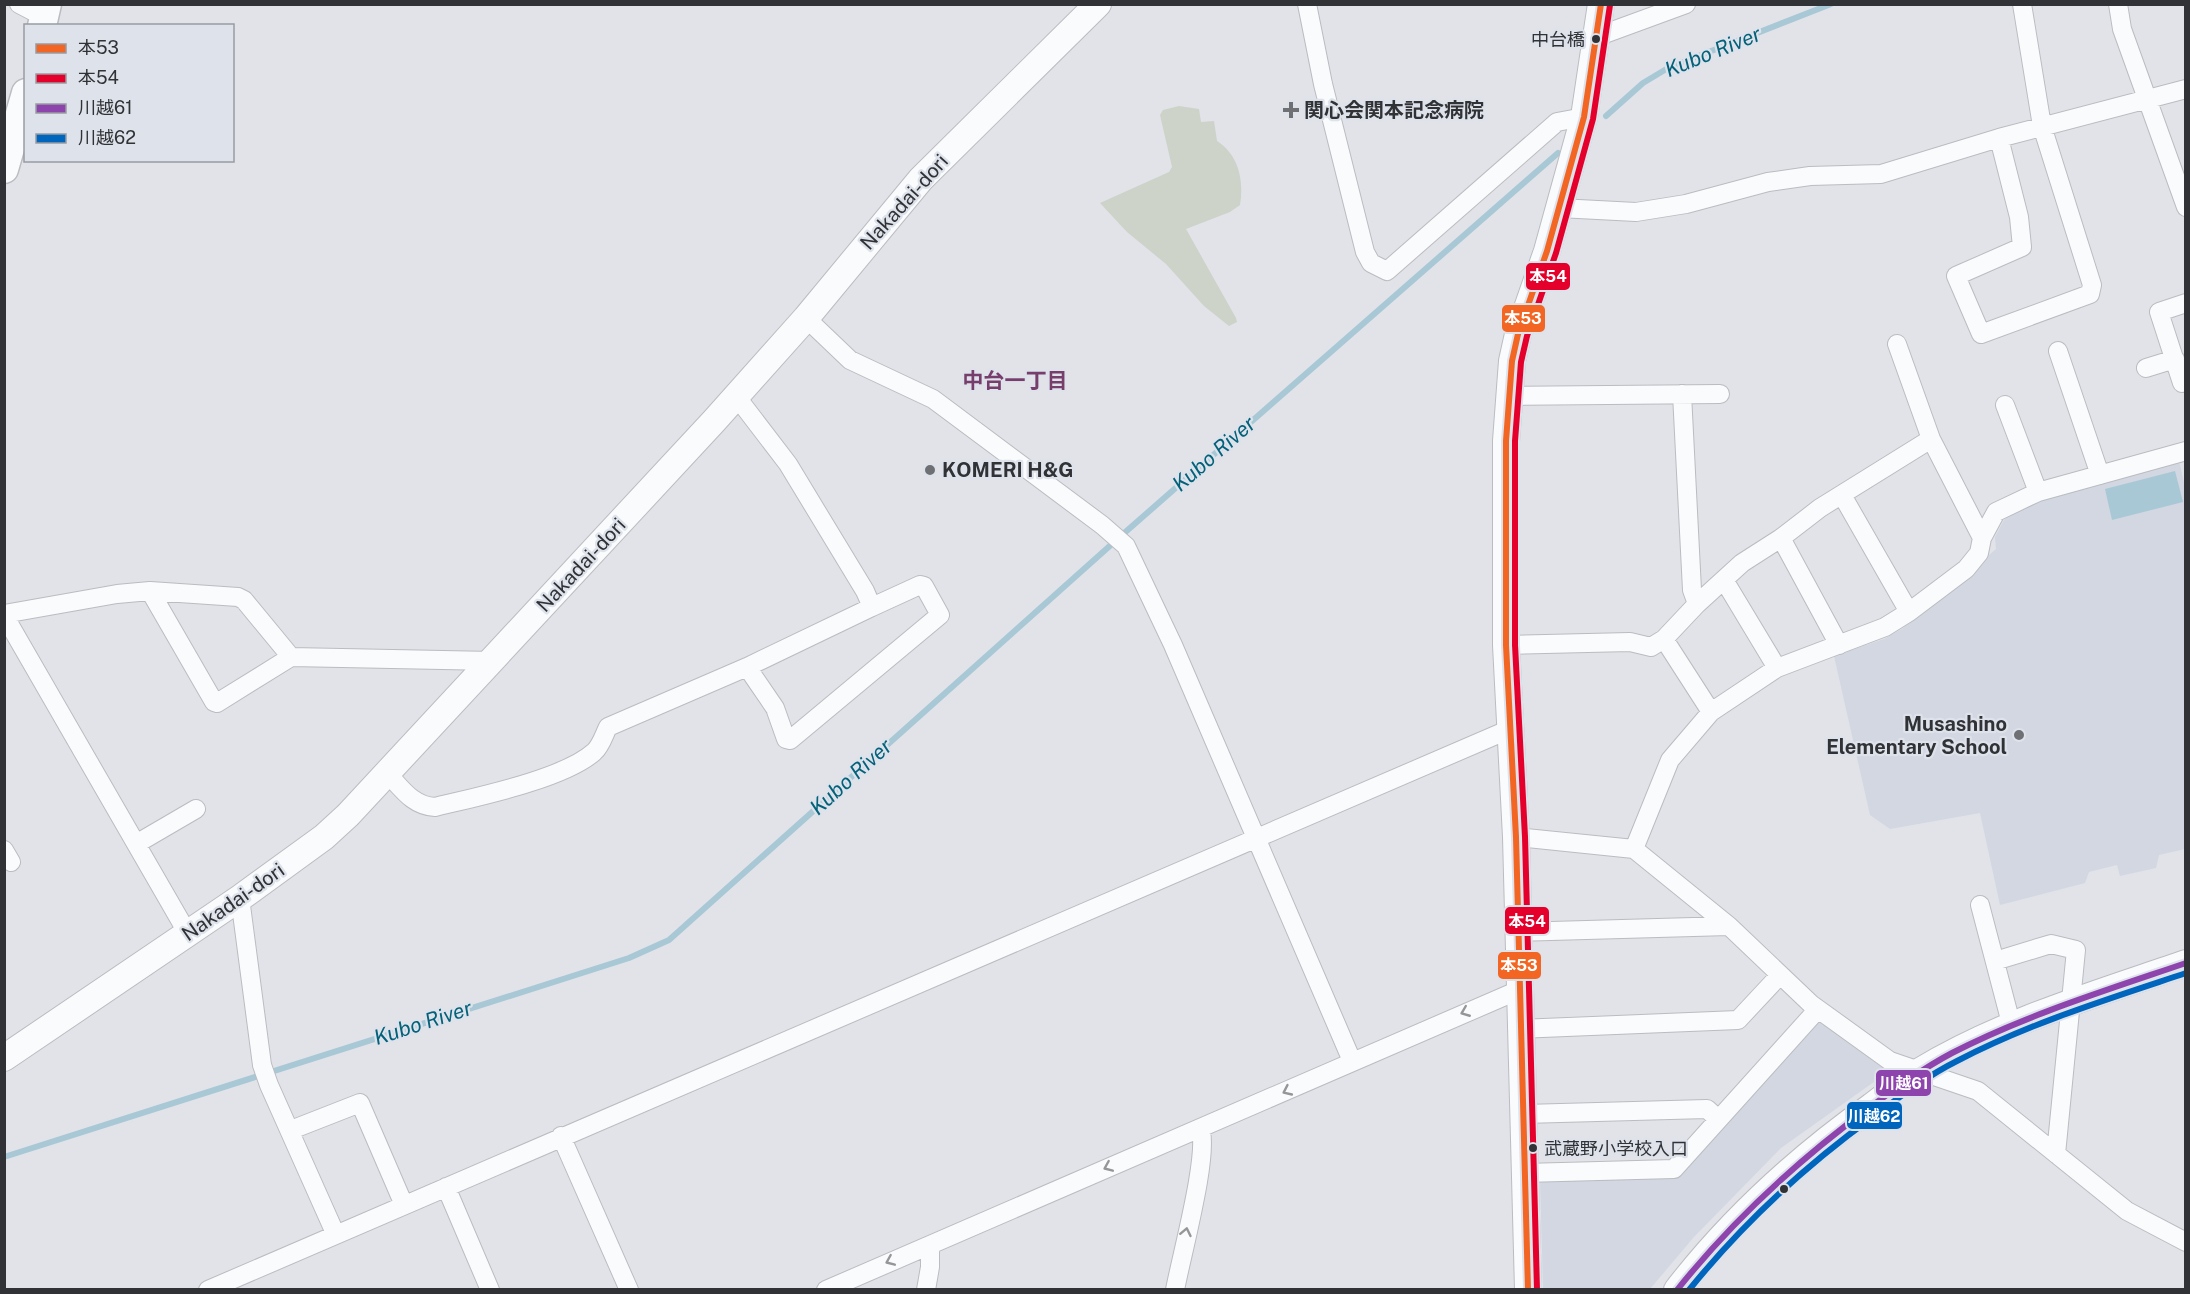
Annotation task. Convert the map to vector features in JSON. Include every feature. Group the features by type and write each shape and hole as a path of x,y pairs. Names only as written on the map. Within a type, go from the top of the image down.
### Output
{"main road":[{"path":"4,170 24,100"}],"street":[{"name":"Nakadai-dori","path":"4,1058 188,934 324,837 388,774 736,396 806,318 921,179 1098,4"},
{"path":"1307,4 1323,84 1365,252 1371,263 1387,271 1557,122 1584,117"},
{"path":"1528,1290 1516,837 1506,645 1506,474 1509,396 1518,334 1559,208 1584,117 1601,4"},
{"path":"1596,37 1686,4"},
{"path":"1999,138 2019,217 2022,247 1956,276 1981,334 2090,294 2092,285 2042,126 2022,4"},
{"path":"2118,4 2122,29 2186,207"},
{"path":"1559,208 1636,212 1686,204 1768,183 1810,176 1881,174 1999,138 2186,88"},
{"path":"2182,383 2159,312 2186,303"},
{"path":"806,318 850,360 933,399 1126,546 1173,645 1352,1061"},
{"path":"1897,344 1931,439 1982,538"},
{"path":"2058,351 2100,475"},
{"path":"2146,368 2175,359"},
{"path":"1682,394 1692,590 1697,604"},
{"path":"1509,396 1720,394"},
{"path":"736,396 788,464 865,591 872,607"},
{"path":"2004,405 2038,492"},
{"path":"1506,645 1630,642 1651,647 1664,639 1697,604 1742,563 1781,538 1820,508 1931,439"},
{"path":"1634,849 1670,760 1711,712 1777,668 1885,627 1909,612 1966,569 1978,553 1982,538 1996,512 2038,492 2186,451"},
{"path":"1842,495 1909,612"},
{"path":"1781,538 1839,645"},
{"path":"1724,580 1777,668"},
{"path":"388,774 409,797 424,806 435,807 497,791 580,761 596,750 608,727 747,667 920,585 924,586 940,615 790,740 786,739 775,708 747,667"},
{"path":"188,934 4,614 117,594 150,591 238,597 244,600 291,657"},
{"path":"150,591 214,702 217,703 291,657 493,661"},
{"path":"1664,639 1711,712"},
{"path":"208,1290 335,1233 1510,729"},
{"path":"136,844 196,809"},
{"path":"1516,837 1634,849 1729,926 1818,1009 1890,1061 1978,1091 2127,1211 2186,1242"},
{"path":"240,898 262,1065 268,1085 291,1130 335,1233"},
{"path":"1980,905 2012,1027"},
{"path":"1518,932 1729,926"},
{"path":"1995,961 2051,944 2076,950 2056,1154"},
{"path":"1677,1290 1723,1235 1803,1159 1920,1071 2012,1027 2070,1003 2186,963"},
{"path":"1520,1029 1738,1020 1780,975"},
{"path":"826,1290 1200,1128 1247,1110 1352,1061 1519,990"},
{"path":"1524,1173 1674,1169 1818,1009"},
{"path":"291,1130 360,1104 404,1205"},
{"path":"1522,1114 1707,1109 1718,1119"},
{"path":"1174,1290 1199,1175 1204,1138 1200,1128"},
{"path":"561,1136 629,1290"},
{"path":"446,1187 490,1290"},
{"path":"926,1290 930,1267 930,1245"}],"shaded area":[{"path":"1179,106 1199,109 1201,122 1214,121 1217,141 1230,154 1238,169 1241,187 1240,205 1230,212 1186,229 1236,318 1237,322 1229,326 1204,306 1166,264 1127,232 1100,203 1169,172 1172,167 1160,115 1163,110"},
{"name":"Musashino Elementary School","path":"2179,461 2186,491 2185,849 2159,855 2156,868 2120,876 2117,865 2089,872 2085,883 2000,905 1980,813 1890,829 1870,815 1834,656 1884,639 1902,629 1930,607 1996,549 1995,537 2004,520 2014,510 2080,486"},
{"path":"1818,1014 1895,1067 1781,1148 1694,1237 1650,1289 1543,1289 1540,1179 1675,1173"}],"water":[{"path":"2175,471 2183,502 2112,520 2105,489"}],"waterway":[{"name":"Kubo River","path":"1606,116 1643,83 1668,68 1831,4"},
{"name":"Kubo River","path":"4,1157 629,958 669,940 1122,535 1558,153"}],"transit line":[{"name":"本53","path":"1528,1290 1516,837 1506,645 1506,441 1512,361 1518,334 1547,251 1584,117 1601,4"},
{"name":"本54","path":"1537,1290 1525,837 1515,645 1515,441 1521,362 1527,336 1556,253 1593,119 1610,5"},
{"name":"川越61","path":"1677,1290 1720,1239 1791,1170 1842,1128 1920,1072 1952,1053 2009,1027 2067,1004 2186,963"},
{"name":"川越62","path":"1689,1290 1731,1242 1799,1175 1848,1135 1925,1080 1957,1061 2013,1035 2186,973"}],"place":[{"name":"中台橋","path":"1596,39"},
{"name":"関心会関本記念病院","path":"1291,110"},
{"name":"KOMERI H&G","path":"930,470"},
{"name":"Musashino Elementary School","path":"2019,735"},
{"name":"武蔵野小学校入口","path":"1533,1148"}],"district":[{"name":"中台一丁目","path":"1015,381"}]}
